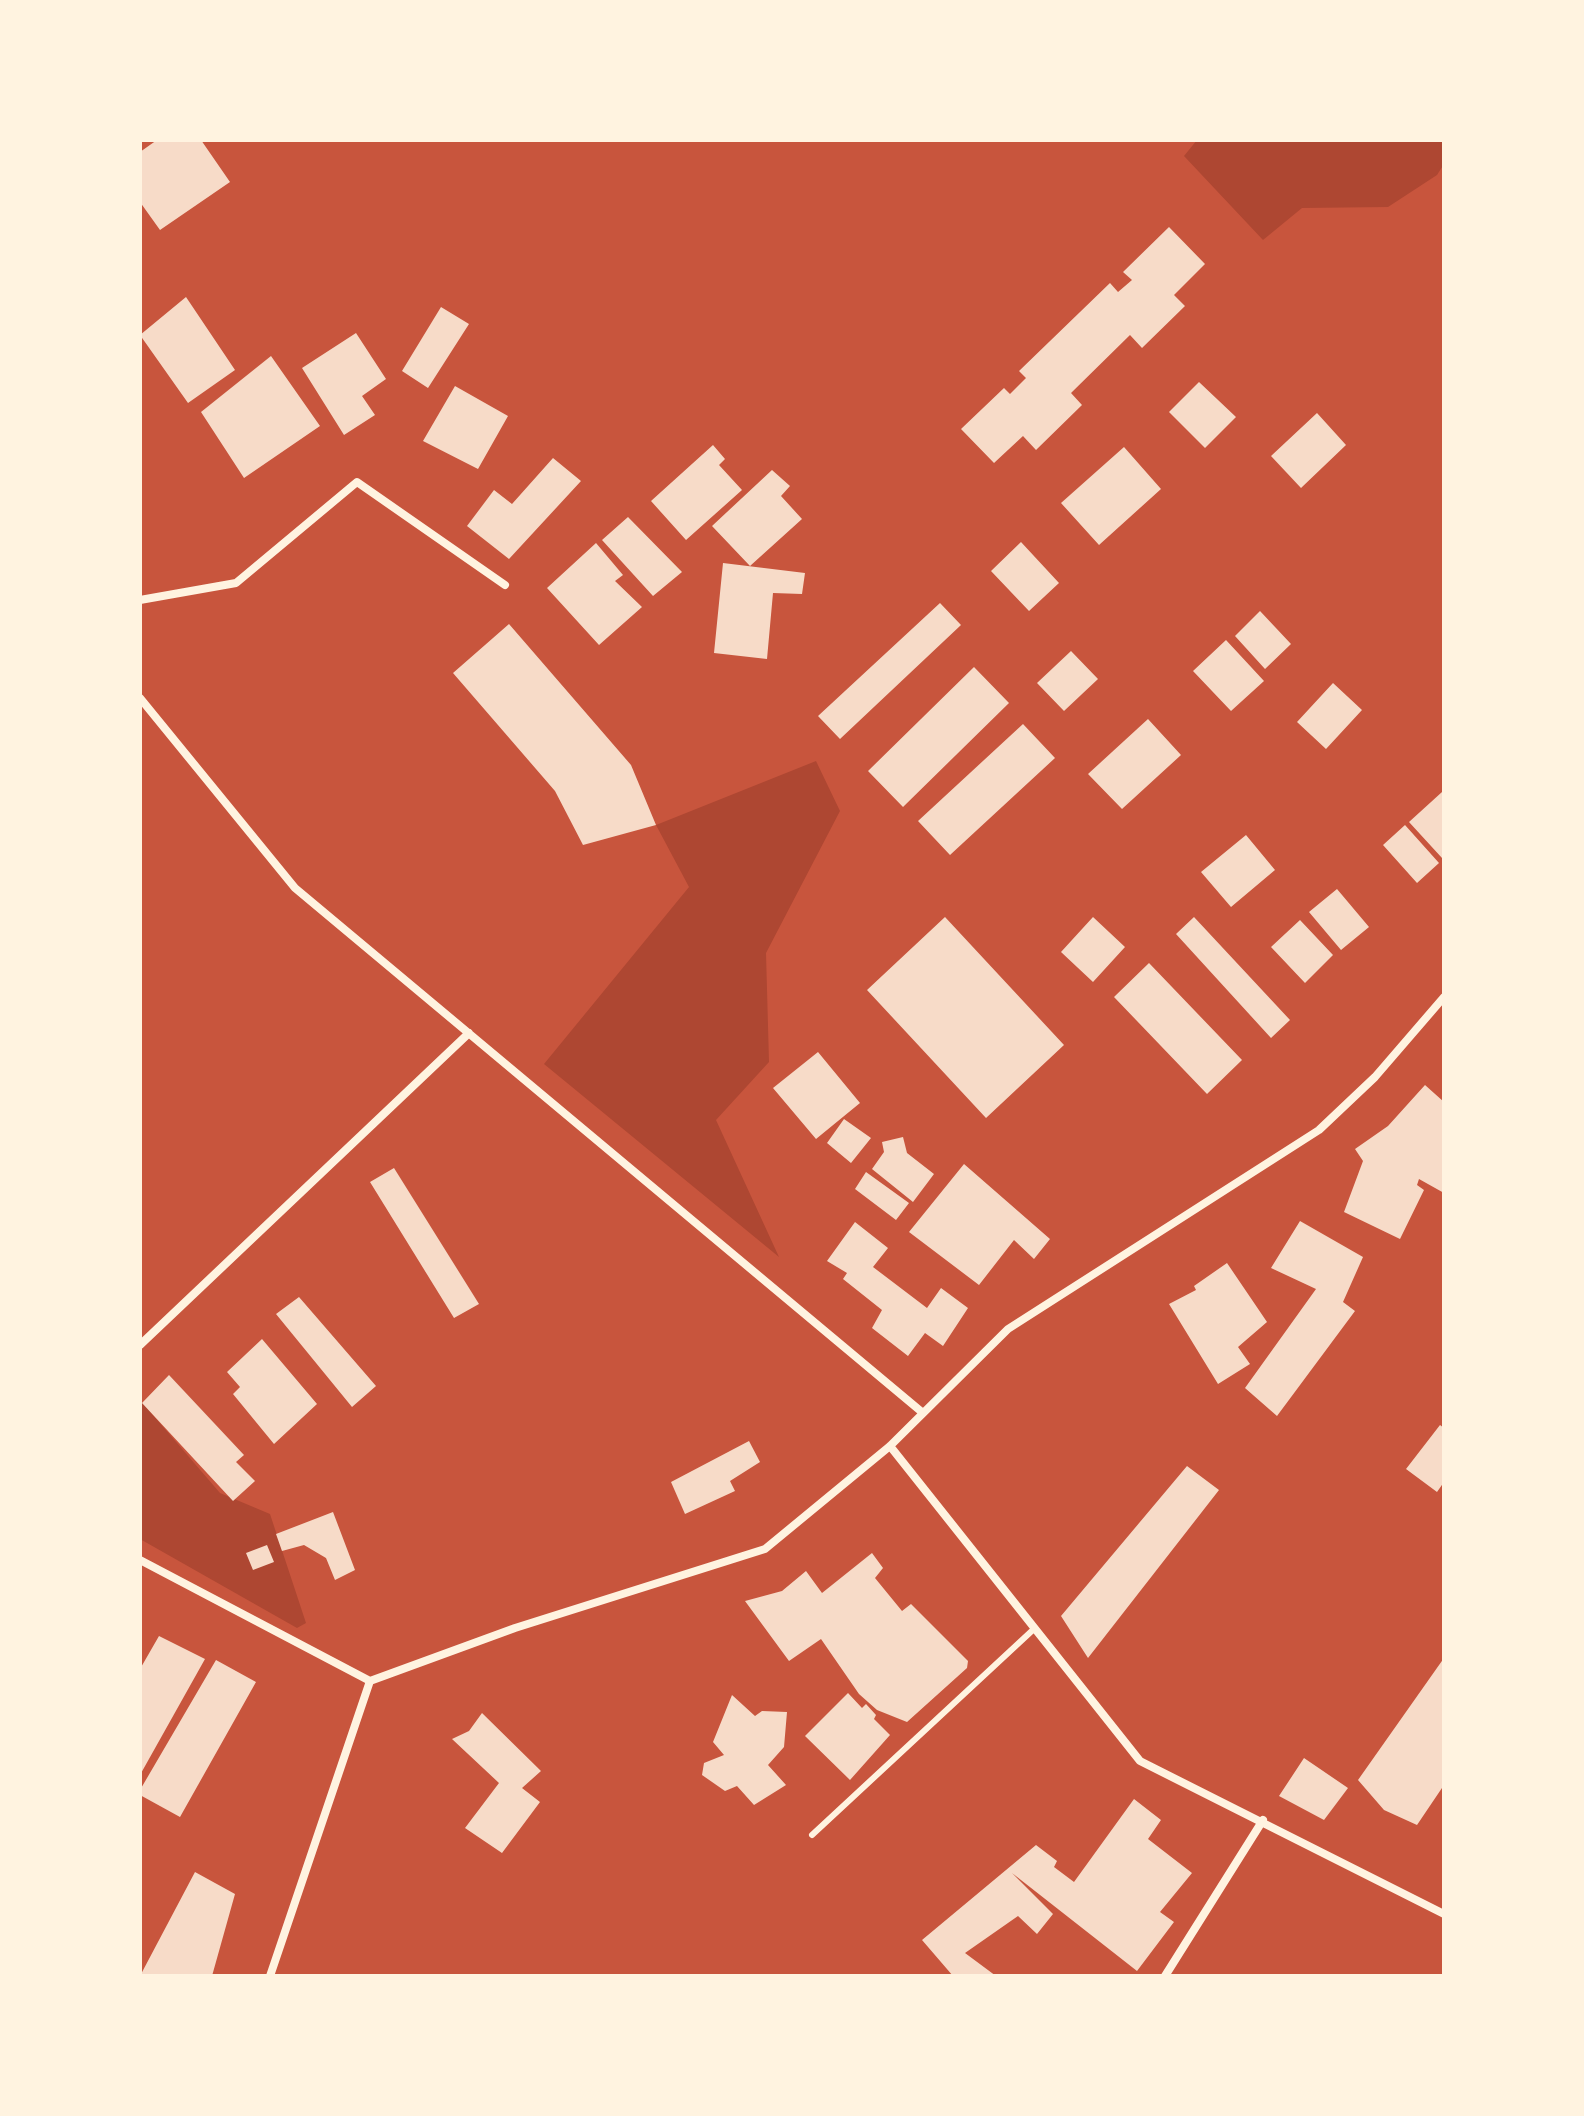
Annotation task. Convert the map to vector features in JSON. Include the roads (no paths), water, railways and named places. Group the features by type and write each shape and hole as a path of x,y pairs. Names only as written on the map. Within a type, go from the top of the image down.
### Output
{"street":[{"path":"140,600 236,583 357,482 505,585"},
{"path":"140,698 295,888 923,1413"},
{"path":"140,1560 370,1681 515,1628 765,1549 890,1446 1008,1329 1319,1130 1375,1077 1444,997"},
{"path":"140,1345 469,1033"},
{"path":"890,1446 1140,1761 1263,1820 1444,1914"},
{"path":"270,1976 370,1681"},
{"path":"1165,1976 1263,1820"}],"lane":[{"path":"812,1835 1035,1628"}]}
